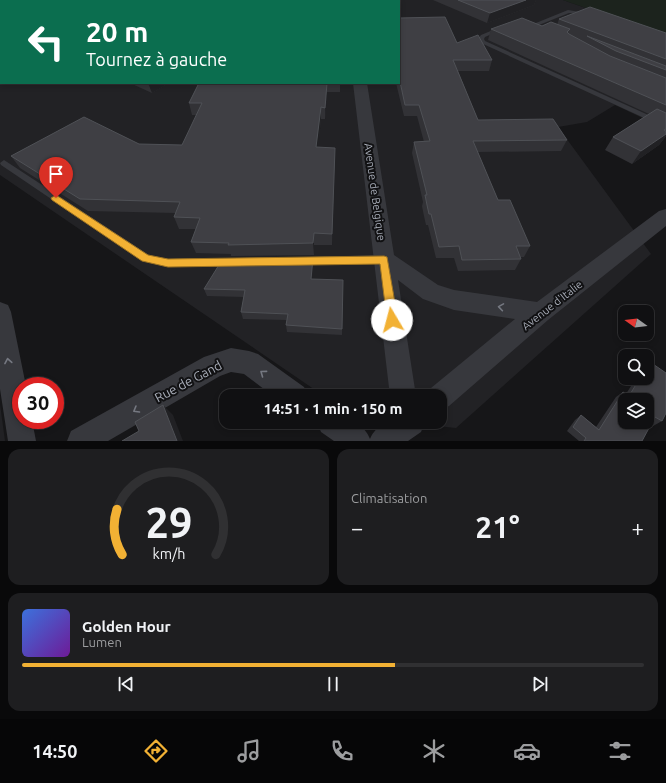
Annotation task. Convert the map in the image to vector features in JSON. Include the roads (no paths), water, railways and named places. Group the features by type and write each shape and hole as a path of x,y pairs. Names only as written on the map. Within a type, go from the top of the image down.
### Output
{"street":[{"name":"Avenue de Belgique","path":"360,84 402,389"},
{"name":"Avenue d'Italie","path":"447,392 540,313 666,216"},
{"path":"384,260 431,292 454,300 540,313"},
{"path":"0,312 22,441"},
{"name":"Rue de Gand","path":"81,441 213,366 231,360 249,363 285,389"},
{"path":"341,429 357,441"},
{"path":"384,441 407,429"}],"lane":[{"path":"549,33 529,26 568,11 582,12 597,16"},
{"path":"504,28 484,36 481,39 483,42 666,126"},
{"path":"4,163 146,258 168,263 240,262"},
{"path":"288,261 384,260"}]}
